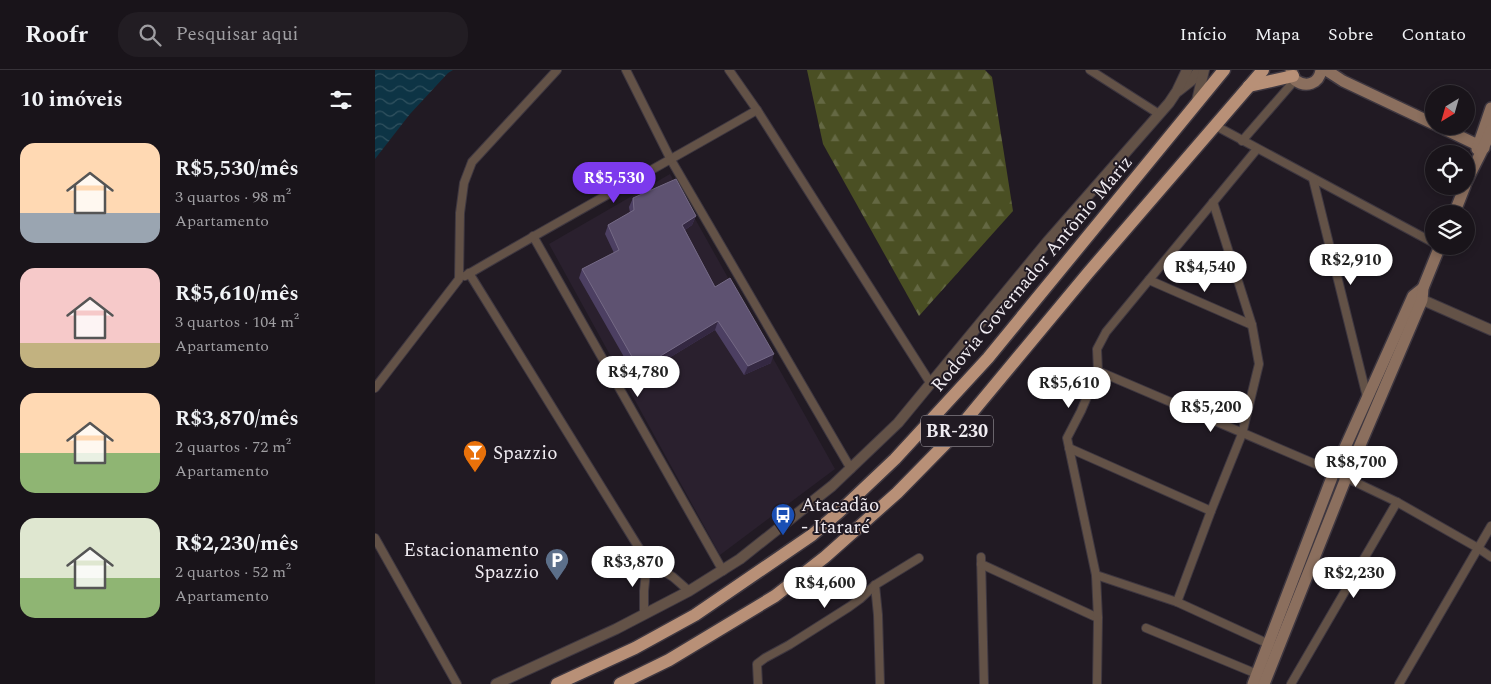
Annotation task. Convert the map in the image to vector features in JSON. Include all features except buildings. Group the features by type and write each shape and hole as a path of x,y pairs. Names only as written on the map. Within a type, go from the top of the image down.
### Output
{"highway":[{"name":"Rodovia Governador Antônio Mariz","path":"557,684 635,648 695,614 799,545 839,512 895,460 988,358 1224,70"},
{"name":"BR-230","path":"620,684 669,660 775,596 825,557 897,494 950,439 1088,273 1263,70"},
{"path":"1249,86 1293,75"}],"main road":[{"path":"1293,75 1307,84 1311,84 1322,73 1425,120"},
{"path":"1475,160 1481,146 1491,108"},
{"path":"1481,146 1491,130"},
{"path":"1457,135 1481,146"},
{"path":"1255,679 1346,478 1436,255"},
{"path":"1264,684 1272,645 1334,472 1367,397 1419,295"}],"street":[{"path":"459,279 460,213 464,183 472,162 557,70"},
{"path":"626,70 671,160 851,469"},
{"path":"729,70 757,110 931,384"},
{"path":"1090,70 1159,114"},
{"path":"1177,91 1187,70"},
{"path":"1177,91 1192,80 1199,70"},
{"path":"1196,104 1204,70"},
{"path":"1242,141 1293,75"},
{"name":"BR-230","path":"723,571 802,512 851,469 898,423 1048,241 1177,91"},
{"path":"375,388 459,279 757,110"},
{"path":"1216,126 1425,238"},
{"path":"1097,684 1098,618 1096,575 1067,438 1098,371 1097,349 1101,340 1257,149"},
{"path":"1313,179 1367,397"},
{"path":"1177,602 1242,434 1259,364 1252,326 1213,202"},
{"path":"496,684 644,615 689,592 723,571 533,236"},
{"path":"469,274 647,561 673,577 689,592"},
{"path":"1149,280 1252,326"},
{"path":"1419,295 1491,330"},
{"path":"1098,371 1334,472 1397,502 1491,557"},
{"path":"1069,448 1211,511"},
{"path":"1291,684 1397,502"},
{"path":"1399,684 1491,526"},
{"path":"375,538 457,684"},
{"path":"757,684 757,664 849,607 875,585 919,558"},
{"path":"644,615 647,561"},
{"path":"984,684 981,561 1098,618"},
{"path":"1096,575 1177,602 1272,645"},
{"path":"875,585 881,684"},
{"path":"1146,628 1255,679"}],"shaded area":[{"path":"670,174 835,469 720,555 549,244"}],"green space":[{"path":"807,70 985,70 992,77 1013,211 919,316 823,144"}],"water":[{"path":"375,70 453,70 410,114 375,159"}],"place":[{"name":"Spazzio","path":"475,473"},
{"name":"Atacadão - Itararé","path":"783,536"},
{"name":"Estacionamento Spazzio","path":"557,581"}]}
